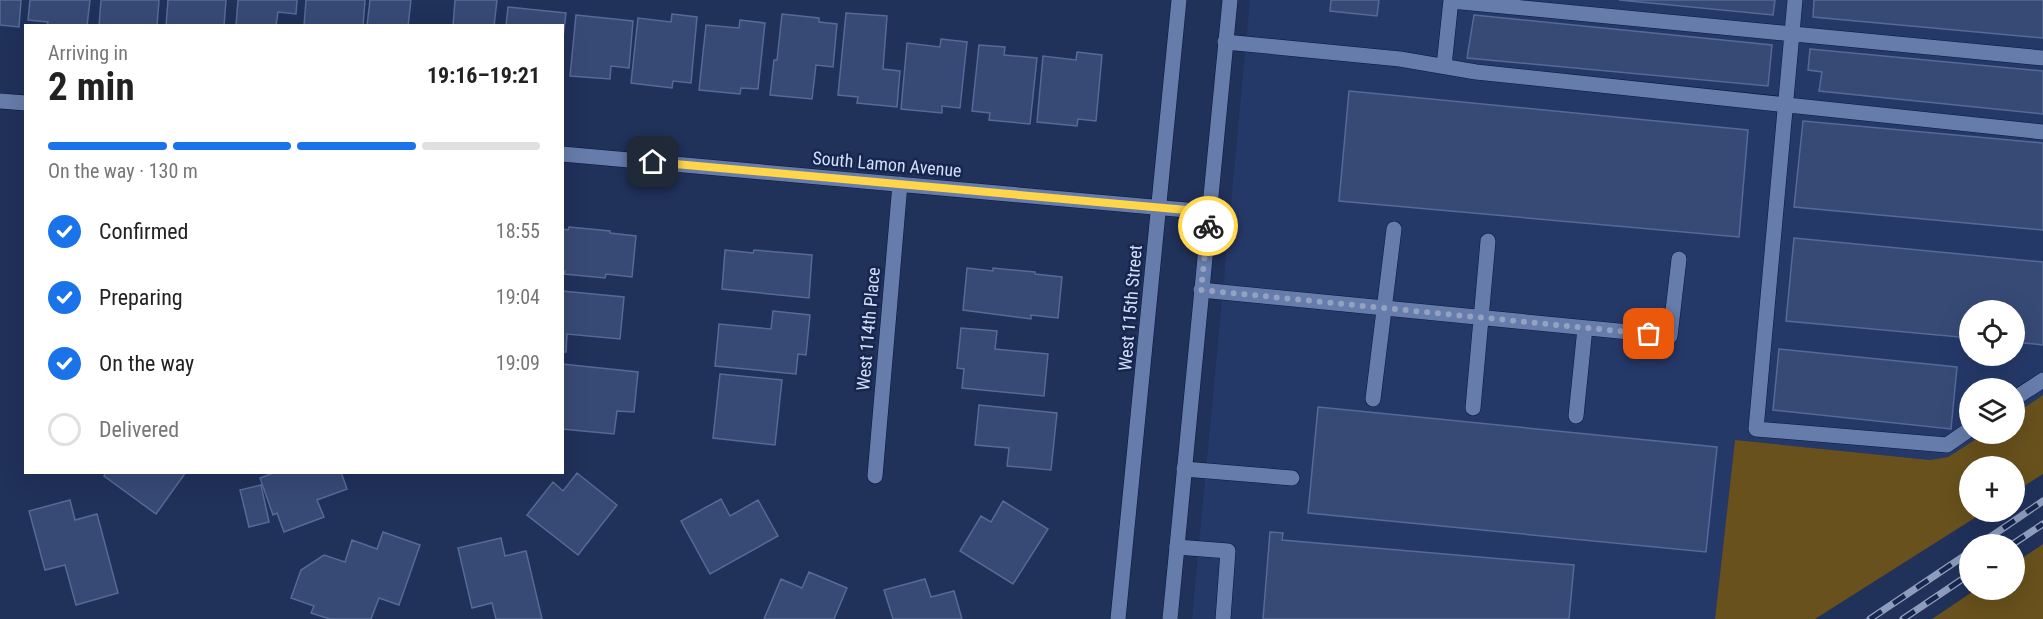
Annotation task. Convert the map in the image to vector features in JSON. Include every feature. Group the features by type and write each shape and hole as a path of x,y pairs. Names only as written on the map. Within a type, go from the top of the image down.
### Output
{"street":[{"name":"West 115th Street","path":"1118,619 1179,0"},
{"path":"1170,619 1230,0"},
{"path":"1796,0 1791,34 1756,429 1947,445 1959,437"},
{"path":"1444,66 1451,1 2043,58"},
{"path":"1225,42 1400,59 1476,72 2043,132"},
{"path":"0,101 24,103"},
{"name":"South Lamon Avenue","path":"564,154 1209,212"},
{"name":"West 114th Place","path":"875,476 900,184"},
{"path":"1373,399 1394,229"},
{"path":"1473,408 1488,241"},
{"path":"1201,290 1670,336 1679,258"},
{"path":"1576,416 1585,328"},
{"path":"2025,392 2043,380"},
{"path":"1184,469 1292,478"},
{"path":"1177,547 1228,551 1223,619"}],"shaded area":[{"path":"1250,0 2043,0 2043,395 2025,407 2025,378 1959,378 1959,444 1968,444 1948,457 1930,460 1735,440 1715,619 1192,619"},
{"path":"2043,395 2043,474 2025,486 2025,456 1959,456 1959,522 1968,522 1815,619 1715,619 1735,440 1930,460 1948,457 1968,444 2025,444 2025,407"},
{"path":"2043,544 2043,619 1932,619 1960,600 2025,600 2025,556"}],"building":[{"path":"0,0 21,0 19,27 0,25"},
{"path":"30,0 90,0 87,24 48,24 48,22 28,20"},
{"path":"101,0 159,0 157,24 99,24"},
{"path":"168,0 226,0 224,24 166,24"},
{"path":"238,0 297,0 296,14 278,12 276,24 236,24"},
{"path":"306,0 365,0 363,24 304,24"},
{"path":"370,0 411,0 408,24 367,24"},
{"path":"455,0 497,0 494,24 453,24"},
{"path":"1331,0 1379,0 1377,16 1330,11"},
{"path":"1619,0 1775,0 1773,15"},
{"path":"1814,0 2043,0 2043,38 1813,17"},
{"path":"508,7 566,13 564,30 564,24 506,24"},
{"path":"846,13 887,16 883,69 900,71 897,107 857,103 858,97 838,95"},
{"path":"672,14 697,17 691,83 673,81 672,88 631,83 638,18 671,22"},
{"path":"782,14 819,18 819,22 837,24 833,67 816,65 812,99 770,95"},
{"path":"576,15 633,21 629,68 611,66 610,79 570,76"},
{"path":"1474,15 1772,45 1768,86 1467,58"},
{"path":"740,20 765,23 758,89 741,88 740,94 699,90 706,25 739,28"},
{"path":"941,39 967,42 960,108 942,106 942,113 901,109 907,43 940,47"},
{"path":"979,45 1005,47 1004,55 1037,58 1030,124 989,120 990,113 972,111"},
{"path":"1810,49 2043,71 2043,114 1819,91 1822,72 1808,70"},
{"path":"1077,52 1102,55 1096,121 1078,119 1077,126 1037,122 1043,56 1076,60"},
{"path":"1349,91 1748,130 1739,237 1339,201"},
{"path":"1803,121 2043,143 2043,230 1794,207"},
{"path":"569,227 636,236 632,277 606,274 605,278 564,274 564,229 568,230"},
{"path":"1794,238 2043,262 2043,345 2025,343 2025,300 1959,300 1959,337 1786,321"},
{"path":"725,250 812,255 809,298 722,289"},
{"path":"967,268 993,271 993,268 1062,277 1058,318 1031,315 1031,319 963,310"},
{"path":"564,291 624,297 620,339 567,334 566,352 564,352"},
{"path":"773,311 810,315 806,355 798,354 796,374 715,366 719,324 771,329"},
{"path":"961,328 997,331 995,349 1048,354 1044,396 962,388 964,369 957,368"},
{"path":"1779,349 1957,367 1951,429 1773,410"},
{"path":"564,364 638,372 634,412 617,411 614,434 564,429"},
{"path":"720,374 782,380 775,445 713,438"},
{"path":"979,405 1057,413 1051,470 1007,466 1009,448 975,445"},
{"path":"1318,407 1717,447 1706,552 1308,513"},
{"path":"577,473 617,505 578,555 527,515 553,482 563,491"},
{"path":"105,474 185,474 156,514 104,476"},
{"path":"271,474 342,474 347,489 317,500 324,517 284,532 277,513 273,515 260,478"},
{"path":"261,485 269,522 249,527 240,490"},
{"path":"721,499 730,516 758,500 778,536 710,574 681,521"},
{"path":"70,500 75,520 97,514 118,593 76,605 65,565 45,570 29,511"},
{"path":"1003,501 1048,529 1013,584 960,551 981,516 991,522"},
{"path":"383,532 420,545 399,605 379,598 371,619 330,619 311,613 314,606 291,598 301,570 324,555 345,562 352,540 377,549"},
{"path":"1270,532 1283,533 1282,540 1574,565 1569,619 1263,619"},
{"path":"501,538 505,556 526,551 542,619 496,619 492,603 472,608 458,548"},
{"path":"809,572 847,588 834,619 764,619 781,579 802,588"},
{"path":"925,579 931,597 954,591 962,619 893,619 884,590"}],"railway":[{"path":"1995,534 2043,501"},
{"path":"2025,536 2043,524"},
{"path":"1870,619 1959,559"},
{"path":"1903,619 1959,581"}],"way so far":[{"path":"1208,226 1201,290 1649,334"}],"route":[{"path":"653,162 1209,212 1208,226"}]}
